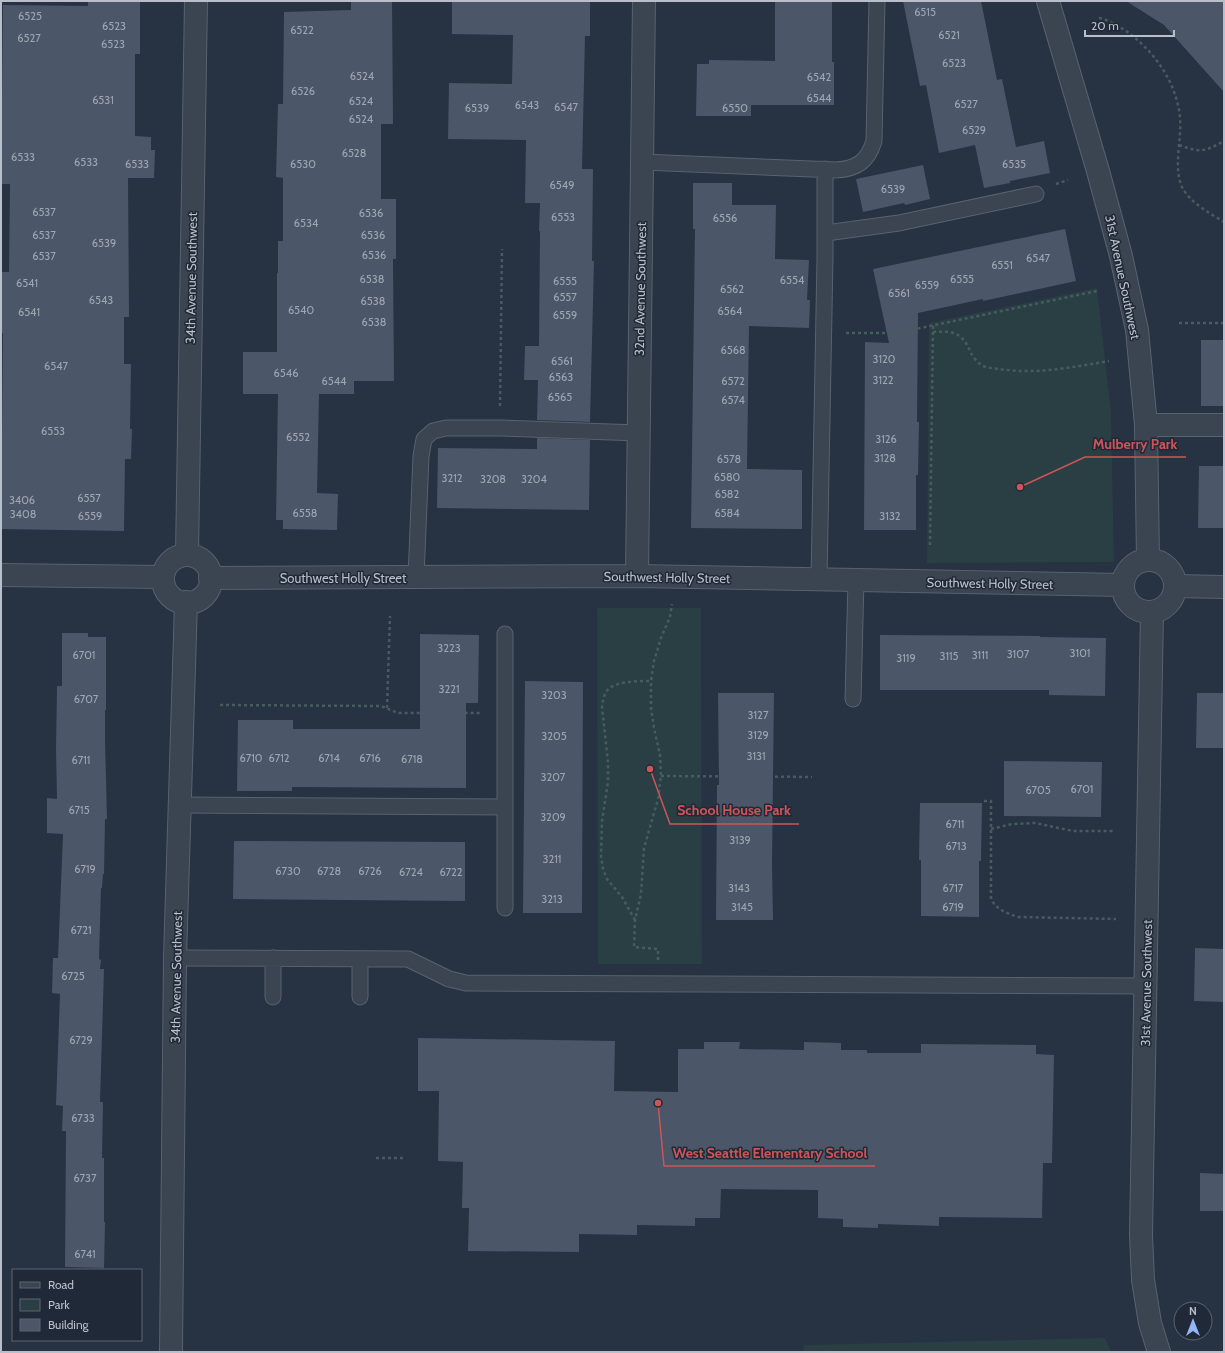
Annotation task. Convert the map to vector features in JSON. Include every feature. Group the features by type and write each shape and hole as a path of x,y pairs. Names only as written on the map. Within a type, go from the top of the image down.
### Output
{"street":[{"name":"34th Avenue Southwest","path":"187,555 196,1"},
{"name":"32nd Avenue Southwest","path":"637,576 644,1"},
{"name":"31st Avenue Southwest","path":"1048,1 1098,171 1121,256 1137,330 1146,424 1148,560"},
{"path":"1146,424 1224,424"},
{"path":"187,555 200,559 210,572 208,588 204,595 198,600 191,602 176,600 170,596 163,583 165,568 170,562 176,557 187,555"},
{"path":"1148,560 1160,562 1168,567 1173,574 1175,586 1173,598 1161,610 1143,612 1131,605 1124,594 1123,585 1125,576 1130,568 1137,563 1148,560"},
{"path":"1,576 163,577"},
{"name":"Southwest Holly Street","path":"210,578 637,576 1123,585"},
{"path":"1175,586 1224,587"},
{"name":"34th Avenue Southwest","path":"171,1352 175,958 186,602"},
{"name":"31st Avenue Southwest","path":"1152,612 1141,1235 1143,1280 1150,1324 1159,1352"}],"lane":[{"path":"642,162 847,170 865,160 871,151 874,141 877,1"},
{"path":"819,579 826,233 825,170"},
{"path":"826,233 899,223 1036,194"},
{"path":"416,577 421,456 424,439 433,431 446,428 500,428 638,433"},
{"path":"853,700 856,580"},
{"path":"505,634 505,908"},
{"path":"180,805 505,807"},
{"path":"175,958 408,959 449,979 466,983 1146,986"},
{"path":"273,958 273,997"},
{"path":"360,959 360,997"}],"path":[{"path":"1099,18 1116,25 1133,37 1157,60 1165,72 1172,86 1180,119 1178,164 1182,187 1188,196 1209,213 1224,222"},
{"path":"1179,145 1199,151 1206,151 1224,141"},
{"path":"500,428 502,248"},
{"path":"840,334 892,332 933,326 1097,291"},
{"path":"1179,323 1224,323"},
{"path":"930,545 933,326"},
{"path":"933,332 946,332 960,336 967,344 973,357 981,365 1005,370 1044,371 1109,361"},
{"path":"658,962 658,949 634,947 635,920 641,894 644,848 658,799 661,776 660,755 654,728 651,681 654,661 661,638 670,617 672,602"},
{"path":"387,708 390,616"},
{"path":"635,920 622,897 607,879 603,869 601,856 602,821 608,782 608,762 602,707 606,691 610,688 632,682 651,681"},
{"path":"220,705 381,706 398,713 487,713"},
{"path":"661,776 812,777"},
{"path":"984,801 990,801 991,899 995,906 1004,912 1018,917 1116,919"},
{"path":"991,829 1012,824 1035,823 1073,831 1114,831"},
{"path":"376,1158 405,1158"}],"green space":[{"path":"1097,288 1111,412 1114,562 927,563 929,323"},
{"path":"597,608 701,608 702,964 598,964"},
{"path":"1105,1338 1111,1352 803,1352 804,1345"}],"building":[{"path":"88,1 140,1 140,54 135,54 135,136 151,137 151,150 155,150 154,178 128,178 129,317 124,317 124,364 131,364 130,429 132,429 131,459 125,459 124,531 1,529 3,333 1,333 1,272 9,272 10,184 1,184 3,5 88,6"},
{"path":"351,1 392,1 393,124 381,124 381,199 396,199 396,259 393,259 394,381 354,381 354,394 319,394 317,493 338,494 337,530 283,529 283,520 276,520 278,394 243,394 243,352 277,352 278,241 283,241 283,178 276,177 278,104 283,104 284,12 351,10"},
{"path":"452,1 590,1 590,36 585,36 582,169 593,169 592,261 594,261 590,422 537,420 538,380 524,380 525,346 539,346 540,203 525,203 526,140 448,139 449,83 512,84 513,35 452,34"},
{"path":"775,1 832,1 834,105 751,105 751,116 696,116 697,64 709,64 709,60 775,61"},
{"path":"903,1 981,1 997,80 1002,79 1016,147 1044,141 1050,173 984,188 975,145 939,153 926,85 920,86"},
{"path":"1126,1 1224,1 1224,92 1164,25"},
{"path":"923,165 930,199 863,212 856,179"},
{"path":"693,183 732,183 732,205 776,205 775,259 809,260 807,300 810,300 809,328 749,326 747,469 802,470 802,529 691,528 695,229 693,229"},
{"path":"1065,229 1076,281 918,313 917,422 919,422 918,475 916,475 916,530 864,530 865,342 889,343 873,269"},
{"path":"1201,340 1224,340 1224,406 1201,406"},
{"path":"537,438 590,440 589,510 437,508 438,448 537,449"},
{"path":"1199,466 1224,466 1224,528 1198,528"},
{"path":"62,633 88,633 88,637 106,637 105,740 107,819 105,819 104,874 101,888 99,959 101,960 100,969 104,969 100,1102 103,1102 102,1158 104,1158 104,1268 65,1267 66,1131 62,1131 63,1106 56,1105 60,994 52,993 53,958 58,958 63,834 47,833 47,798 57,799 57,686 62,686"},
{"path":"420,634 479,635 478,703 466,703 466,788 292,787 292,791 237,791 238,720 293,720 293,729 420,729"},
{"path":"880,635 1106,638 1105,696 1049,695 1049,690 880,690"},
{"path":"525,681 583,682 582,913 523,913"},
{"path":"718,693 774,693 772,865 773,920 716,920 717,785 719,785"},
{"path":"1197,693 1224,693 1224,748 1196,748"},
{"path":"1004,761 1102,762 1101,817 1004,816"},
{"path":"920,803 982,803 981,861 979,861 979,917 921,916 921,860 919,860"},
{"path":"234,841 465,842 465,901 233,899"},
{"path":"1195,948 1224,949 1224,1002 1194,1001"},
{"path":"418,1038 615,1041 614,1091 678,1092 678,1049 704,1049 704,1042 740,1042 739,1049 804,1050 804,1042 841,1043 841,1050 867,1050 867,1053 921,1053 921,1044 1036,1045 1036,1054 1054,1055 1052,1163 1043,1163 1042,1218 939,1217 939,1226 878,1224 878,1228 843,1227 843,1219 818,1218 818,1190 721,1189 720,1218 695,1218 695,1226 637,1225 637,1235 579,1234 579,1252 468,1251 469,1208 462,1208 463,1162 438,1161 439,1091 418,1091"},
{"path":"1200,1173 1224,1174 1224,1211 1200,1211"}],"place":[{"name":"Mulberry Park","path":"1020,487"},
{"name":"School House Park","path":"650,769"},
{"name":"West Seattle Elementary School","path":"658,1103"}]}
